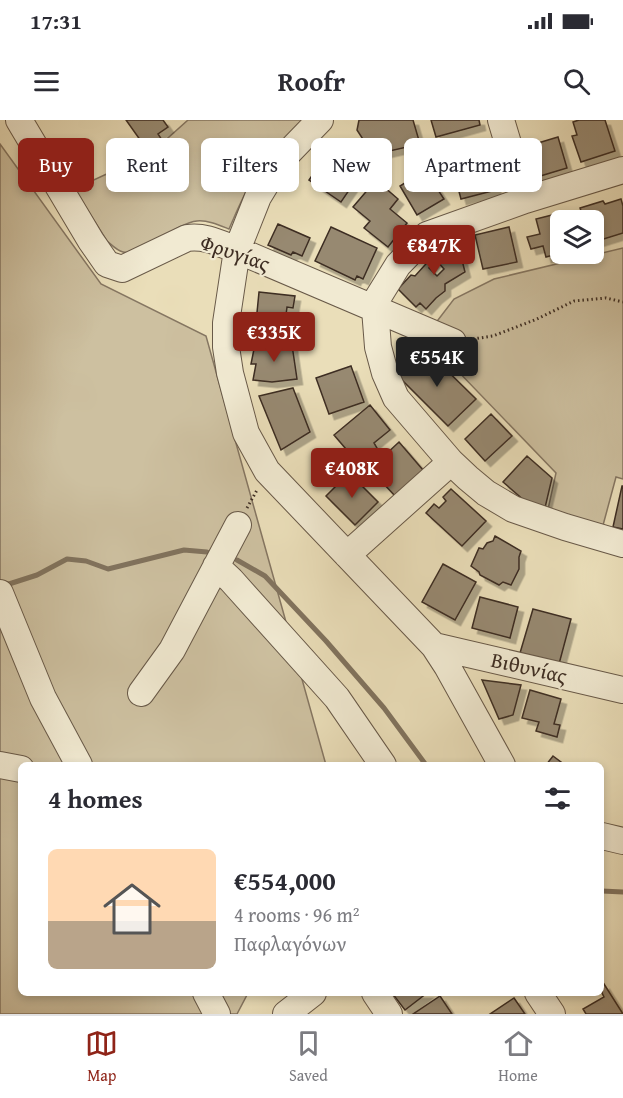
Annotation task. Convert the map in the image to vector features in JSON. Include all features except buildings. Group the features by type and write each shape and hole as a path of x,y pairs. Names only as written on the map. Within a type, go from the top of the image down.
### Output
{"street":[{"name":"Φρυγίας","path":"19,120 107,264 122,269 187,238 205,238 453,342"},
{"path":"320,120 289,152 272,174 258,197 237,250 227,312 226,348 230,373 246,433 267,471 434,646 500,762"},
{"path":"501,120 525,200"},
{"path":"623,170 525,200 427,235 398,265 377,299 375,309 378,347 385,373 396,398 451,462 486,493 513,509 623,544"},
{"path":"347,555 451,462"},
{"path":"141,693 172,650 238,525"},
{"path":"216,566 321,680 355,723 381,762"},
{"path":"0,593 43,698 77,762"},
{"name":"Βιθυνίας","path":"434,646 623,690"},
{"path":"0,765 18,768"},
{"path":"604,836 623,841"},
{"path":"208,996 217,1014"},
{"path":"286,1014 309,996"},
{"path":"377,996 389,1014"},
{"path":"540,996 552,1014"}],"path":[{"path":"453,342 493,336 537,319 574,301 606,298 623,302"},
{"path":"238,525 267,471"}],"shaded area":[{"path":"188,120 303,120 286,138 201,138 201,192 246,192 229,229 209,222 197,221 179,227 139,250 123,252 118,250 107,241 76,192 94,192 94,180 106,174 106,192 189,192 189,138 168,138"},
{"path":"0,144 18,169 18,192 35,192 101,284 206,336 325,762 18,762 18,996 246,996 237,1014 0,1014"},
{"path":"623,248 623,479 616,477 602,529 547,514 556,473 425,337 454,299 494,279 556,264 604,264 604,253"}],"waterway":[{"path":"2,583 9,584 37,575 67,559 86,561 108,569 184,550 207,552"},
{"path":"237,560 265,576 326,641 384,708 424,762"},
{"path":"604,891 623,892"}]}
